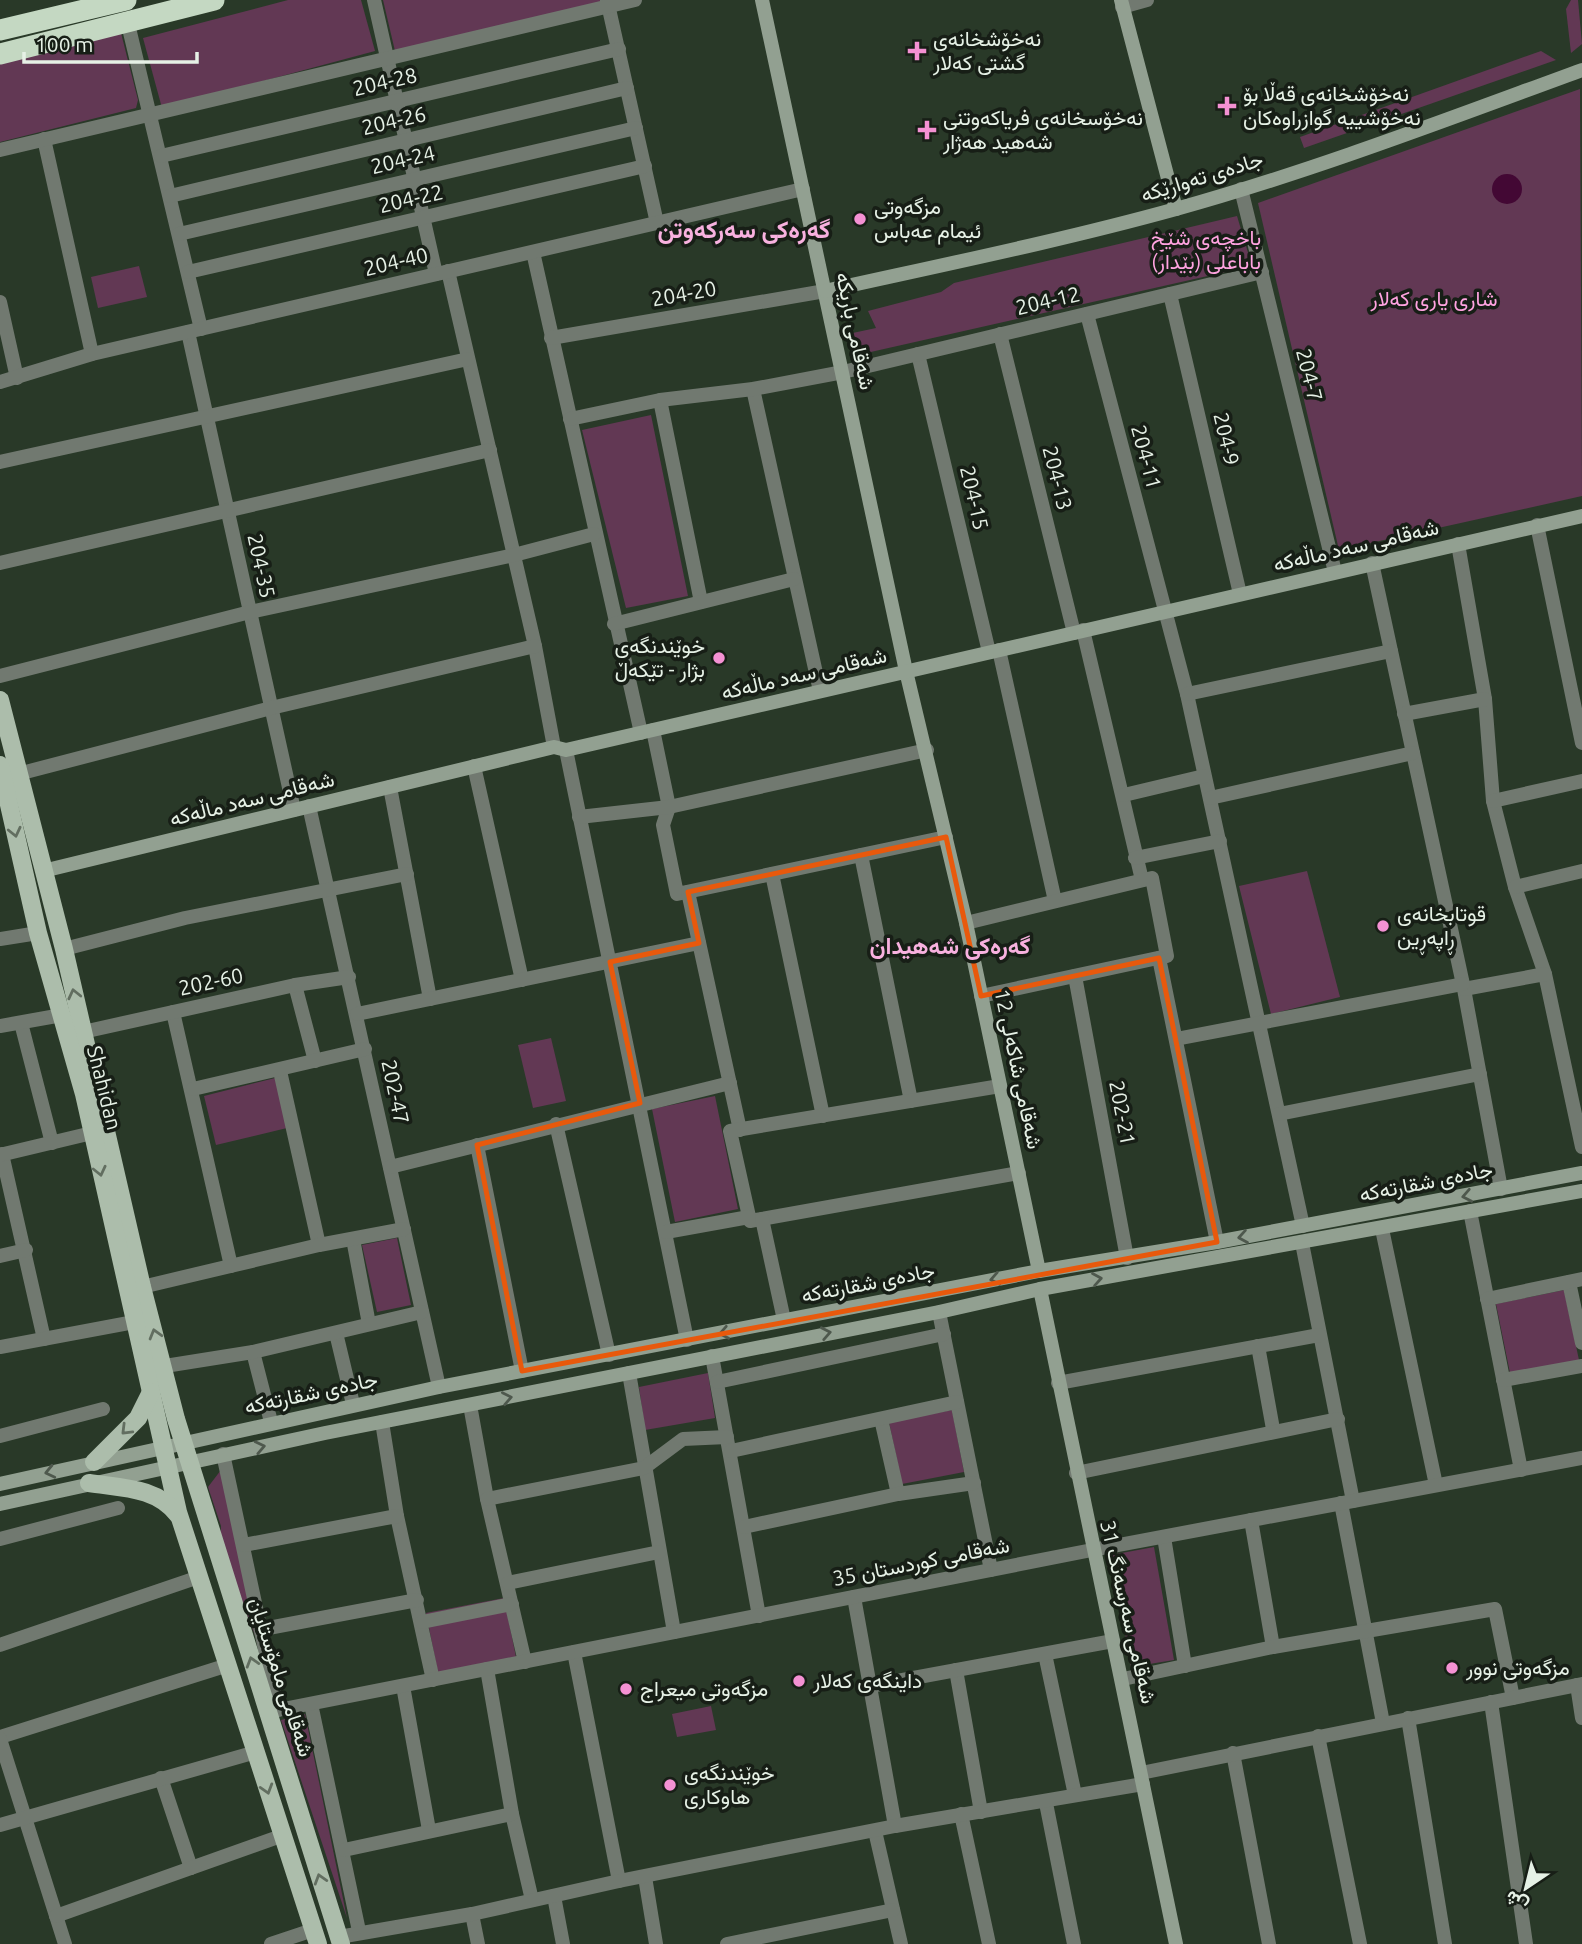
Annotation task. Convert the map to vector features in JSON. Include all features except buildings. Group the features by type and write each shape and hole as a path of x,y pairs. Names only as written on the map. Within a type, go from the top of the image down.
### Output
{"highway":[{"path":"0,30 81,5 126,0"},
{"path":"0,54 128,24 214,0"}],"main road":[{"path":"0,700 83,1031 90,1091"},
{"name":"Shahidan","path":"0,765 3,792 38,933 62,1015 90,1091 92,1133 134,1322 170,1466"},
{"name":"شەقامی مامۆستایان","path":"90,1091 183,1442 273,1711 340,1940"},
{"path":"94,1462 138,1418 151,1392"},
{"path":"170,1466 180,1516 315,1937"},
{"path":"89,1483 153,1494 168,1502 180,1516"}],"street":[{"path":"374,0 423,218 468,359 535,646 579,817 688,1339"},
{"path":"0,150 608,3 635,0"},
{"name":"شەقامی باریکە","path":"762,0 906,671"},
{"path":"1147,0 1121,3 1176,209"},
{"path":"608,3 657,223"},
{"name":"204-35","path":"128,24 188,272 206,416 294,810"},
{"name":"204-28","path":"160,156 619,49"},
{"name":"جادەی تەوارێکە","path":"825,291 1018,249 1176,209 1241,189 1582,70"},
{"name":"204-26","path":"170,196 628,88"},
{"name":"204-24","path":"179,234 636,128"},
{"path":"44,139 92,354"},
{"name":"204-22","path":"188,272 645,166"},
{"name":"204-40","path":"0,382 92,354 803,188"},
{"name":"204-7","path":"1241,189 1335,572"},
{"path":"533,252 614,624 668,807 663,825 677,894 946,837"},
{"name":"204-12","path":"570,419 660,400 753,389 843,372 1262,272"},
{"name":"204-20","path":"551,338 825,291"},
{"name":"204-9","path":"1170,294 1240,594"},
{"path":"0,302 17,378"},
{"name":"204-11","path":"1087,314 1187,694 1303,1226"},
{"name":"204-13","path":"1000,334 1124,795 1135,858 1142,880 1152,878 1167,956 1159,958"},
{"name":"204-15","path":"918,354 1055,901"},
{"path":"0,462 468,359"},
{"path":"753,389 820,691"},
{"path":"660,400 701,602"},
{"path":"0,563 490,450"},
{"name":"شەقامی سەد ماڵەکە","path":"43,871 474,766 647,732 1580,515"},
{"path":"1537,525 1582,743"},
{"path":"0,676 250,612 514,555 594,534"},
{"path":"1458,544 1485,699 1493,801 1515,887 1545,974 1582,1147"},
{"path":"1372,564 1464,987 1502,1189"},
{"path":"614,624 794,579"},
{"path":"18,774 271,708 535,646"},
{"path":"1187,694 1391,651"},
{"name":"شەقامی شاکەلی 12","path":"906,671 927,750 966,923 1039,1271"},
{"path":"1404,715 1485,699"},
{"path":"579,817 668,807 927,750"},
{"path":"1210,797 1413,753"},
{"path":"474,766 522,980"},
{"path":"1124,795 1204,776"},
{"path":"1493,801 1582,780"},
{"path":"390,787 430,999"},
{"name":"202-47","path":"309,806 439,1387"},
{"path":"1135,858 1220,841"},
{"path":"861,855 911,1101"},
{"path":"1515,887 1582,871"},
{"path":"64,949 186,918 407,874"},
{"path":"772,874 823,1116"},
{"path":"966,923 1142,880"},
{"path":"688,892 740,1130"},
{"path":"0,939 38,933"},
{"path":"357,1014 699,943"},
{"path":"981,996 1159,958 1217,1242"},
{"path":"1176,1039 1545,974"},
{"name":"202-21","path":"1075,976 1128,1258"},
{"name":"202-60","path":"83,1031 295,985 349,978"},
{"path":"295,985 315,1061"},
{"path":"173,1012 193,1089 231,1266"},
{"path":"0,1026 62,1015"},
{"path":"21,1023 51,1143"},
{"path":"193,1089 280,1071 365,1049"},
{"path":"280,1071 319,1245"},
{"path":"1279,1114 1480,1074"},
{"path":"390,1167 640,1103 730,1083"},
{"path":"784,1320 730,1131 1000,1086"},
{"path":"556,1124 608,1355"},
{"path":"44,1339 26,1250 1,1155 92,1133"},
{"path":"477,1145 522,1371"},
{"path":"666,1232 1019,1173"},
{"name":"جادەی شقارتەکە","path":"0,1484 439,1387 1039,1271 1217,1242 1582,1173"},
{"name":"جادەی شقارتەکە","path":"0,1504 189,1461 939,1312 1040,1289 1582,1191"},
{"path":"1470,1211 1521,1470"},
{"path":"142,1287 319,1245 404,1229"},
{"path":"1382,1229 1436,1486"},
{"path":"354,1239 369,1324"},
{"path":"1302,1243 1338,1419 1364,1633 1383,1723"},
{"path":"0,1256 26,1250"},
{"path":"1487,1299 1576,1281 1582,1343"},
{"name":"شەقامی سەرسەنگ 31","path":"1040,1289 1076,1473 1123,1679 1176,1944"},
{"path":"164,1366 253,1352 422,1312"},
{"path":"939,1312 991,1570"},
{"path":"0,1348 134,1322"},
{"path":"759,1326 765,1345"},
{"path":"336,1333 353,1404"},
{"path":"717,1382 944,1334"},
{"path":"1058,1383 1319,1335"},
{"path":"1258,1346 1273,1429"},
{"path":"253,1352 271,1422"},
{"path":"712,1356 759,1616"},
{"path":"1503,1380 1582,1366"},
{"path":"629,1373 674,1632"},
{"path":"486,1499 644,1468 683,1439 729,1444 881,1419 957,1402"},
{"path":"470,1405 486,1499 525,1662"},
{"path":"0,1436 103,1409"},
{"path":"881,1419 898,1494"},
{"path":"1076,1473 1273,1429 1338,1419"},
{"path":"382,1422 397,1516 433,1680"},
{"path":"223,1454 263,1629 273,1711"},
{"name":"شەقامی کوردستان 35","path":"273,1711 1092,1550 1582,1458"},
{"path":"744,1527 898,1494 974,1483"},
{"path":"0,1539 118,1508"},
{"path":"244,1545 397,1516"},
{"path":"1251,1520 1273,1647"},
{"path":"1164,1537 1185,1666"},
{"path":"508,1583 659,1552"},
{"path":"0,1645 199,1577"},
{"path":"854,1597 895,1826"},
{"path":"263,1629 417,1600"},
{"path":"422,1622 512,1604"},
{"path":"1123,1679 1273,1647 1495,1609 1513,1698"},
{"path":"870,1686 1113,1640"},
{"path":"574,1652 619,1881"},
{"path":"1045,1654 1074,1795"},
{"path":"65,1944 0,1738 228,1665"},
{"path":"487,1669 512,1814 532,1900"},
{"path":"956,1670 981,1812"},
{"path":"340,1940 359,1931 384,1937 619,1881 895,1826 1046,1803 1233,1753 1579,1684 1582,1718"},
{"path":"403,1686 429,1830"},
{"path":"1491,1702 1526,1944"},
{"path":"312,1704 359,1931"},
{"path":"1408,1718 1445,1944"},
{"path":"1318,1736 1360,1944"},
{"path":"0,1825 256,1752"},
{"path":"1233,1753 1269,1944"},
{"path":"161,1778 191,1868"},
{"path":"1046,1803 1074,1944"},
{"path":"344,1850 512,1814"},
{"path":"961,1814 989,1944"},
{"path":"875,1831 901,1944"},
{"path":"56,1916 281,1836"},
{"path":"645,1877 656,1944"},
{"path":"554,1896 563,1944"},
{"path":"727,1944 893,1910"},
{"path":"472,1914 478,1944"},
{"path":"271,1944 315,1937"}],"highlighted area":[{"path":"946,837 981,996 1159,958 1217,1242 522,1371 477,1145 640,1103 610,962 699,943 688,892"}],"green space":[{"path":"288,0 361,0 375,51 162,108 143,38"},
{"path":"383,0 600,0 601,4 395,51"},
{"path":"1571,0 1578,0 1582,44 1571,53 1566,9"},
{"path":"121,33 138,100 136,108 0,142 0,64"},
{"path":"1541,51 1556,60 1304,148 1300,137"},
{"name":"شاری یاری کەلار","path":"1580,89 1582,496 1339,550 1258,203"},
{"name":"باخچەی شێخ باباعلی (بێدار)","path":"1237,216 1252,266 853,356 848,334 876,328 868,311 941,292 954,283"},
{"path":"139,266 147,297 98,308 91,277"},
{"path":"651,415 688,596 626,608 582,430"},
{"path":"1307,871 1340,997 1271,1014 1239,886"},
{"path":"551,1038 566,1101 533,1108 518,1045"},
{"path":"275,1078 287,1128 216,1145 204,1096"},
{"path":"715,1096 738,1209 675,1222 652,1109"},
{"path":"397,1238 411,1305 377,1312 362,1245"},
{"path":"1564,1290 1579,1360 1510,1373 1496,1304"},
{"path":"708,1373 715,1418 645,1430 639,1387"},
{"path":"952,1410 964,1472 902,1484 889,1422"},
{"path":"221,1470 258,1643 220,1544 221,1526 208,1487"},
{"path":"1154,1547 1174,1660 1131,1667 1111,1555"},
{"path":"504,1598 516,1657 438,1673 426,1613"},
{"path":"711,1706 716,1730 677,1737 672,1714"},
{"path":"305,1714 347,1918 281,1720"}],"shaded area":[{"path":"1507,174 1518,178 1522,189 1518,200 1507,204 1496,200 1492,189 1496,178"}],"place":[{"name":"نەخۆشخانەی گشتی کەلار","path":"917,51"},
{"name":"نەخۆشخانەی قەڵا بۆ نەخۆشییە گوازراوەکان","path":"1227,106"},
{"name":"نەخۆسخانەی فریاکەوتنی شەهید هەژار","path":"927,130"},
{"name":"مزگەوتی ئیمام عەباس","path":"860,219"},
{"name":"خوێندنگەی بژار - تێکەڵ","path":"719,658"},
{"name":"قوتابخانەی ڕاپەڕین","path":"1383,926"},
{"name":"مزگەوتی نوور","path":"1452,1668"},
{"name":"داینگەی کەلار","path":"799,1681"},
{"name":"مزگەوتی میعراج","path":"626,1689"},
{"name":"خوێندنگەی هاوکاری","path":"670,1785"}],"district":[{"name":"گەرەکی سەرکەوتن","path":"744,230"},
{"name":"گەرەکی شەهیدان","path":"950,946"}]}
